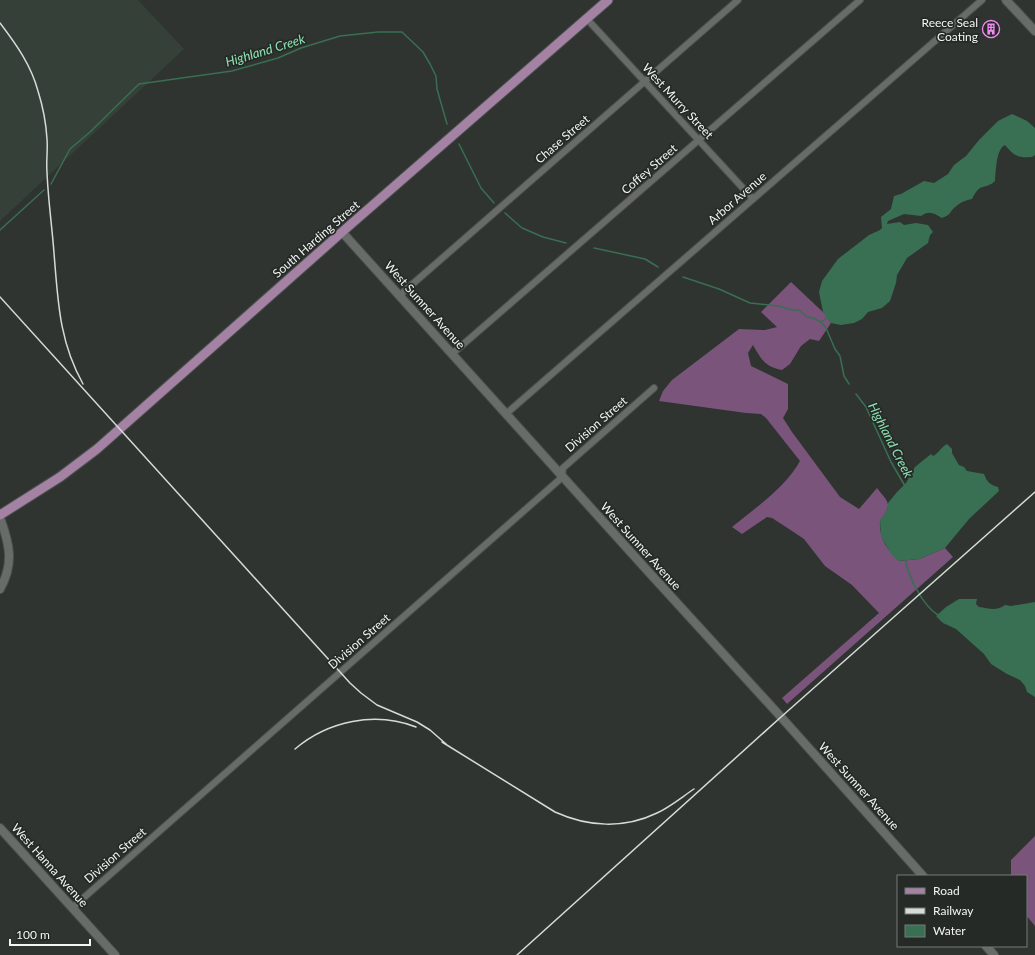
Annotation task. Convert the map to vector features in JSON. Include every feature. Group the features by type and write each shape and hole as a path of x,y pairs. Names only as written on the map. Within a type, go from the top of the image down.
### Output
{"main road":[{"name":"South Harding Street","path":"0,514 60,477 97,449 342,232 608,0"}],"street":[{"name":"Chase Street","path":"400,295 738,0"},
{"name":"Coffey Street","path":"452,354 860,0"},
{"name":"Arbor Avenue","path":"506,413 837,128 982,0"},
{"path":"1006,0 1035,31"},
{"name":"West Murry Street","path":"587,19 753,199"},
{"name":"West Sumner Avenue","path":"342,232 922,875"},
{"name":"Division Street","path":"72,908 559,480 562,475 563,468 654,388"},
{"path":"0,518 10,554 8,571 0,589"},
{"name":"West Hanna Avenue","path":"0,828 115,955"},
{"path":"987,947 994,955"}],"shaded area":[{"path":"0,0 138,0 184,49 0,221"},
{"path":"791,282 825,314 831,323 819,341 810,339 801,346 790,364 782,370 771,367 764,362 753,345 748,353 751,366 788,384 788,409 783,418 840,497 859,509 877,488 884,497 887,501 888,507 880,521 882,538 887,548 899,561 919,559 945,548 953,557 787,704 782,698 879,613 852,585 825,566 804,539 772,518 767,517 742,534 732,527 760,505 787,480 800,461 766,418 761,414 659,401 663,391 672,380 739,329 765,330 777,327 761,312"},
{"path":"1035,836 1035,926 1027,916 1027,875 1011,875 1011,860"}],"water":[{"path":"1012,114 1027,121 1035,128 1035,155 1032,157 1017,156 1005,145 1002,147 998,156 995,181 988,186 980,188 972,199 958,205 947,216 942,218 932,213 927,213 921,216 904,214 888,221 887,224 900,222 904,225 916,223 928,225 933,232 930,235 928,243 907,258 897,275 890,301 882,308 868,312 862,319 854,323 841,325 831,323 823,312 819,292 822,281 838,259 869,235 882,228 881,217 891,209 894,196 901,194 924,181 934,183 948,174 954,165 966,156 979,140 998,121"},
{"path":"947,444 952,449 952,453 959,465 964,467 967,471 984,474 991,484 998,487 999,491 969,519 945,548 919,559 899,561 891,554 881,536 880,521 888,508 888,503 906,483 915,467 931,454 933,456 935,455"},
{"path":"959,599 977,599 976,604 979,607 992,609 1005,605 1011,606 1035,602 1035,697 1027,692 1025,686 1020,680 991,664 984,654 956,629 943,623 936,616 946,607"}],"waterway":[{"name":"Highland Creek","path":"51,184 70,149 90,132 139,84 232,71 278,58 301,48 340,36 378,32 402,32 423,52 436,76 437,89 447,124"},
{"name":"Highland Creek","path":"459,144 481,188 494,203"},
{"name":"Highland Creek","path":"0,230 44,190"},
{"name":"Highland Creek","path":"505,213 522,228 543,237 566,243"},
{"name":"Highland Creek","path":"594,248 645,259 658,267"},
{"name":"Highland Creek","path":"683,277 719,289 750,303 799,310 807,317 821,322 826,328 835,349 840,356 844,376 849,384"},
{"name":"Highland Creek","path":"821,322 827,318"},
{"name":"Highland Creek","path":"856,394 866,407 891,462 905,486"},
{"name":"Highland Creek","path":"905,559 917,590 927,605 938,615"}],"railway":[{"path":"0,23 27,64 35,81 43,109 47,133 48,182 61,320 69,352 83,384"},
{"path":"0,297 350,683 377,705 417,722 430,730 446,744"},
{"path":"517,955 781,717 1035,492"},
{"path":"295,749 308,739 322,732 352,722 384,720 400,722 416,727"},
{"path":"442,742 555,812 580,821 606,824 632,822 667,808 694,789"}],"place":[{"name":"Reece Seal Coating","path":"991,29"}]}
